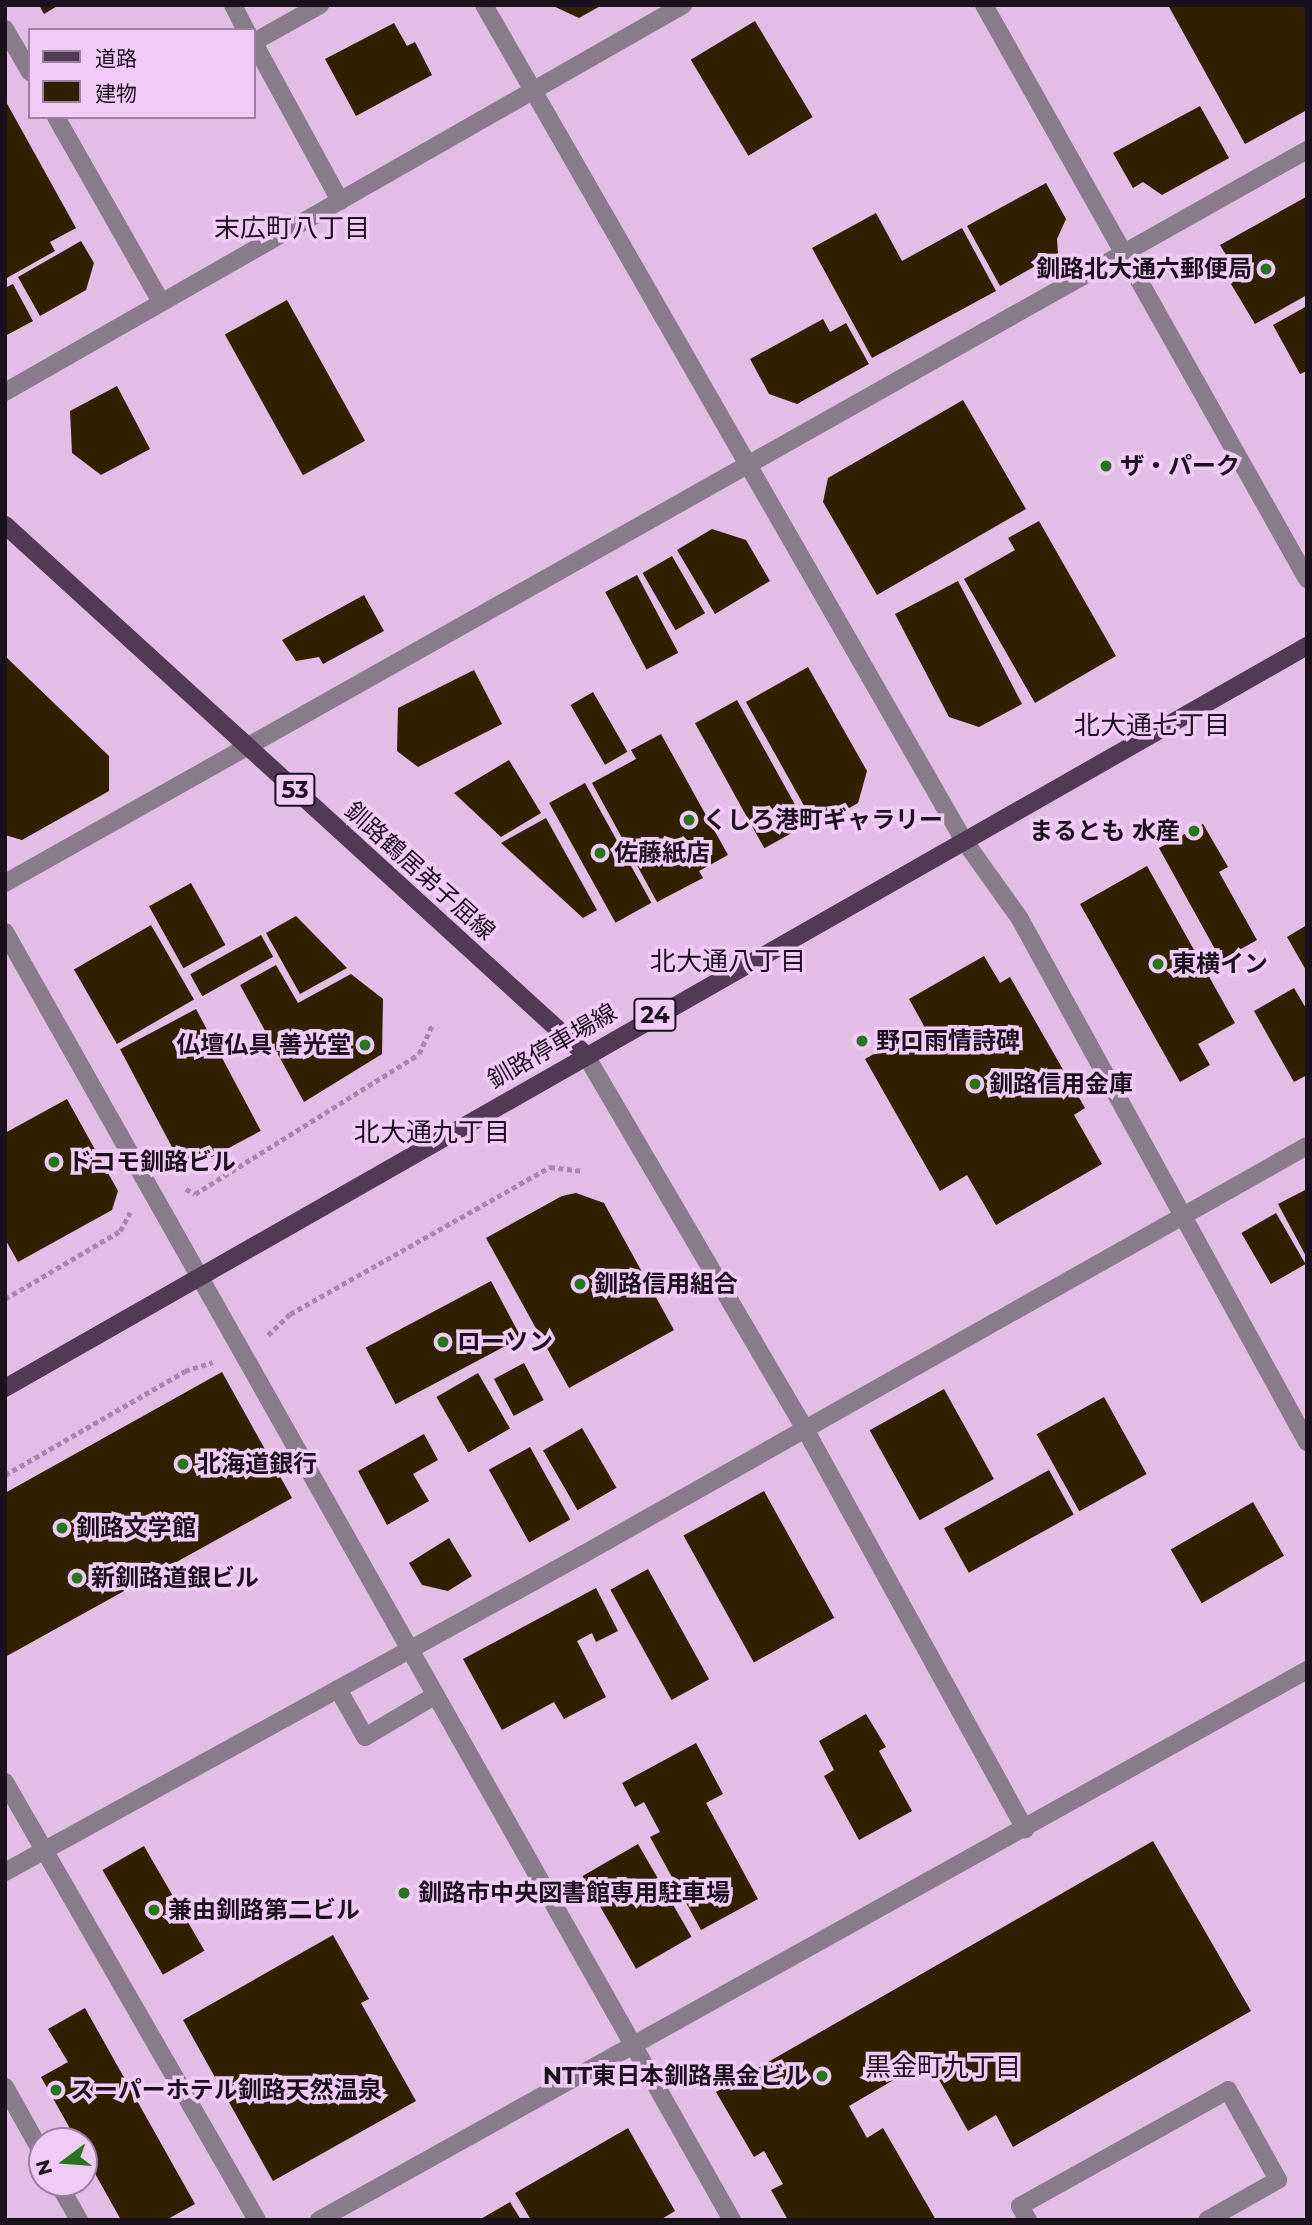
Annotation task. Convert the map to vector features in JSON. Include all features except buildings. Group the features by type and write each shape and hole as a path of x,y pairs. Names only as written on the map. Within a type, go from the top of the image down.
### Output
{"main road":[{"name":"釧路鶴居弟子屈線","path":"5,525 586,1054"},
{"name":"釧路停車場線","path":"5,1388 963,839 1307,646"}],"street":[{"path":"233,5 245,28"},
{"path":"256,42 320,5"},
{"path":"484,5 532,94 747,469 963,839 1020,919 1307,1442"},
{"path":"5,392 532,94 683,5"},
{"path":"984,5 1307,579"},
{"path":"5,29 28,69"},
{"path":"256,47 340,201"},
{"path":"57,119 161,302"},
{"path":"5,883 747,469 1307,150"},
{"path":"5,932 200,1275 408,1651 635,2044 733,2220"},
{"path":"586,1054 805,1429 1025,1829"},
{"path":"5,1872 408,1651 1307,1146"},
{"path":"319,2220 1307,1670"},
{"path":"338,1689 365,1737 434,1696"},
{"path":"5,1782 257,2220"},
{"path":"5,2087 28,2128"},
{"path":"1028,2220 1020,2206 1228,2090 1278,2180 1206,2220"},
{"path":"66,2197 79,2220"}],"path":[{"path":"178,1184 195,1194 419,1054 432,1025"},
{"path":"270,1334 290,1314 550,1167 583,1171"},
{"path":"5,1299 120,1231 125,1215"},
{"path":"5,1475 186,1371 215,1361"}],"place":[{"name":"釧路北大通六郵便局","path":"1266,269"},
{"name":"ザ・パーク","path":"1106,466"},
{"name":"くしろ港町ギャラリー","path":"689,820"},
{"name":"まるとも 水産","path":"1194,831"},
{"name":"佐藤紙店","path":"600,853"},
{"name":"東横イン","path":"1158,964"},
{"name":"野口雨情詩碑","path":"862,1041"},
{"name":"仏壇仏具 善光堂","path":"365,1045"},
{"name":"釧路信用金庫","path":"975,1084"},
{"name":"ドコモ釧路ビル","path":"54,1162"},
{"name":"釧路信用組合","path":"580,1284"},
{"name":"ローソン","path":"443,1342"},
{"name":"北海道銀行","path":"183,1464"},
{"name":"釧路文学館","path":"62,1528"},
{"name":"新釧路道銀ビル","path":"77,1578"},
{"name":"釧路市中央図書館専用駐車場","path":"404,1893"},
{"name":"兼由釧路第二ビル","path":"154,1910"},
{"name":"NTT東日本釧路黒金ビル","path":"822,2076"},
{"name":"スーパーホテル釧路天然温泉","path":"56,2090"}],"district":[{"name":"末広町八丁目","path":"292,229"},
{"name":"北大通七丁目","path":"1152,726"},
{"name":"北大通八丁目","path":"728,962"},
{"name":"北大通九丁目","path":"432,1133"},
{"name":"黒金町九丁目","path":"943,2068"}]}
